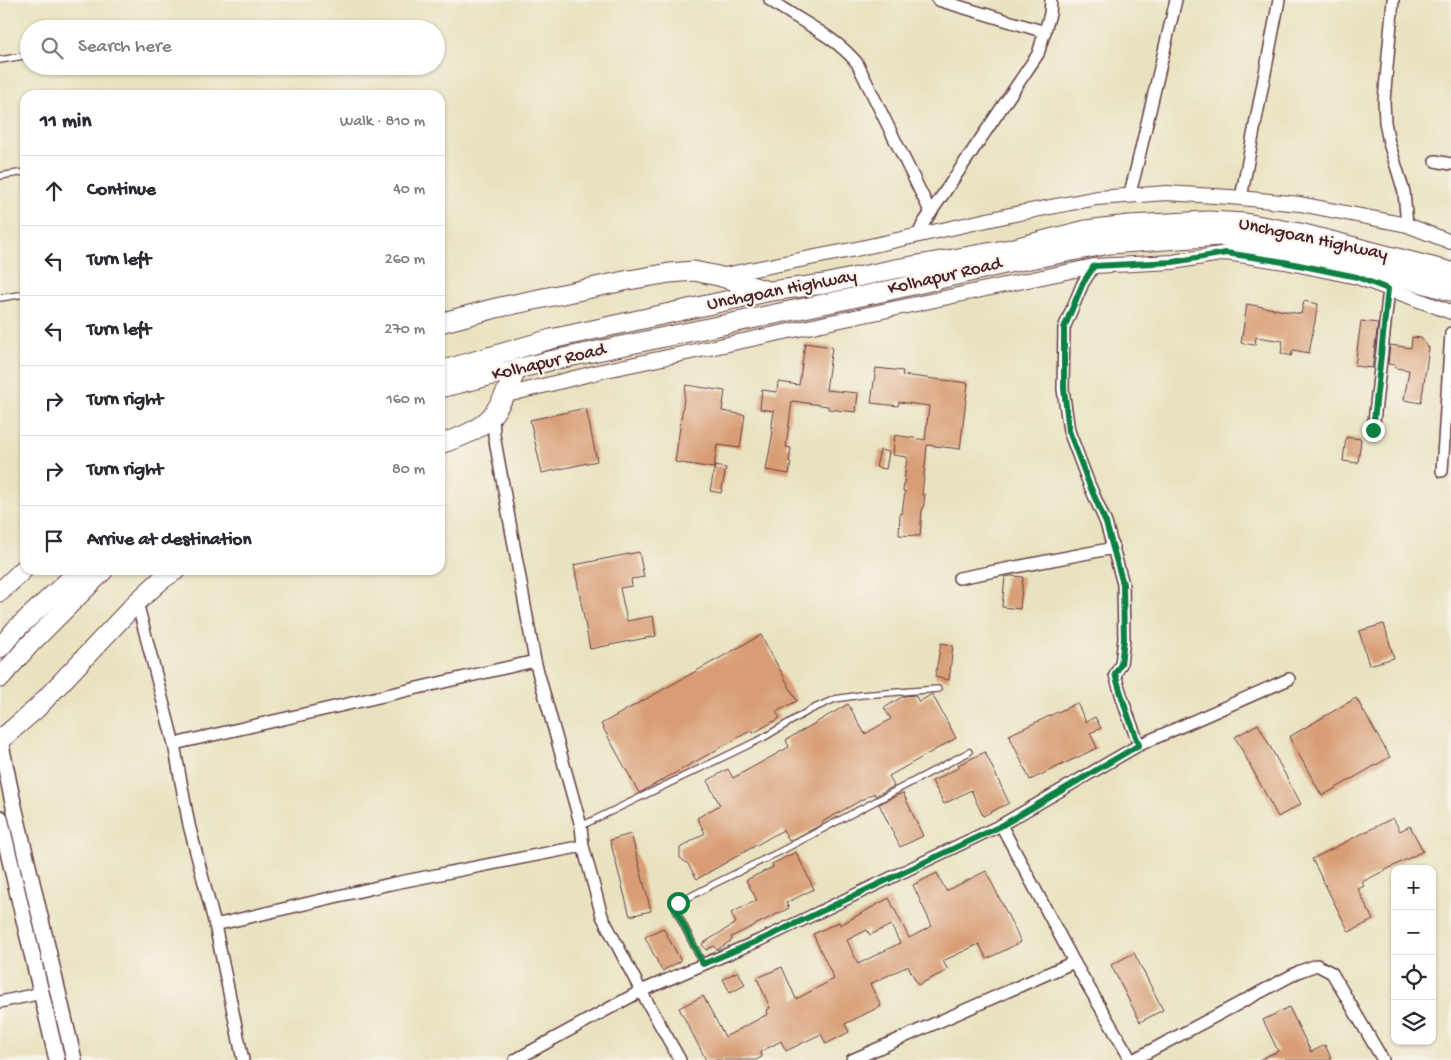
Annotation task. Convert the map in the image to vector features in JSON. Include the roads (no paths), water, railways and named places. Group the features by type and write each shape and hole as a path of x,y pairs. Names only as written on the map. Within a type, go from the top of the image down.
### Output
{"highway":[{"name":"Unchgoan Highway","path":"445,369 551,339 771,292 824,284 896,268 1010,248 1086,230 1129,225 1208,221 1245,223 1300,234 1451,272"},
{"name":"Kolhapur Road","path":"445,387 558,359 891,290 1009,263 1110,244 1220,236 1268,242 1451,291"},
{"path":"445,322 496,308 670,273 694,271 771,292"},
{"path":"445,442 460,438 482,425 493,415 517,369"},
{"path":"0,592 20,573"},
{"path":"0,648 15,630 75,575"},
{"path":"0,678 31,643 99,575"},
{"path":"0,740 36,709 137,602 168,575"}],"main road":[{"path":"0,740 14,808 74,1060"},
{"path":"0,818 57,1060"}],"street":[{"path":"770,0 816,28 848,53 857,64 931,213"},
{"path":"938,0 1045,32"},
{"path":"918,235 923,224 1038,54 1050,14 1051,0"},
{"path":"1129,196 1175,0"},
{"path":"1241,198 1279,0"},
{"path":"1393,0 1384,101 1385,122 1389,143 1404,192 1407,225"},
{"path":"1435,161 1451,164"},
{"path":"718,276 1097,198 1167,193 1300,204 1407,225 1451,242"},
{"path":"503,396 650,360 1094,266 1173,262 1226,253 1284,262 1357,277 1451,312"},
{"path":"1094,266 1083,283 1064,328 1064,389 1069,431 1106,523 1123,584 1124,639 1121,664 1115,674 1139,745"},
{"path":"1373,430 1388,289"},
{"path":"1442,471 1451,333"},
{"path":"493,415 494,436 535,661 581,826 583,846 602,916 640,991 680,1060"},
{"path":"959,578 1114,548"},
{"path":"137,602 174,744 189,825 216,925 243,1060"},
{"path":"174,744 535,661"},
{"path":"515,1060 640,991 765,938 1001,826 1139,745 1289,679"},
{"path":"1001,826 1074,962 1132,1060 1300,971 1317,964 1332,973 1383,1060"},
{"path":"216,925 390,884 583,846"},
{"path":"852,1060 1074,962"},
{"path":"0,1002 42,993"}],"lane":[{"path":"0,60 20,57"},
{"path":"0,176 20,173"},
{"path":"0,298 20,295"},
{"path":"581,826 763,738 810,710 835,699 938,689"},
{"path":"703,964 676,910 678,903 782,851 969,752"}]}
